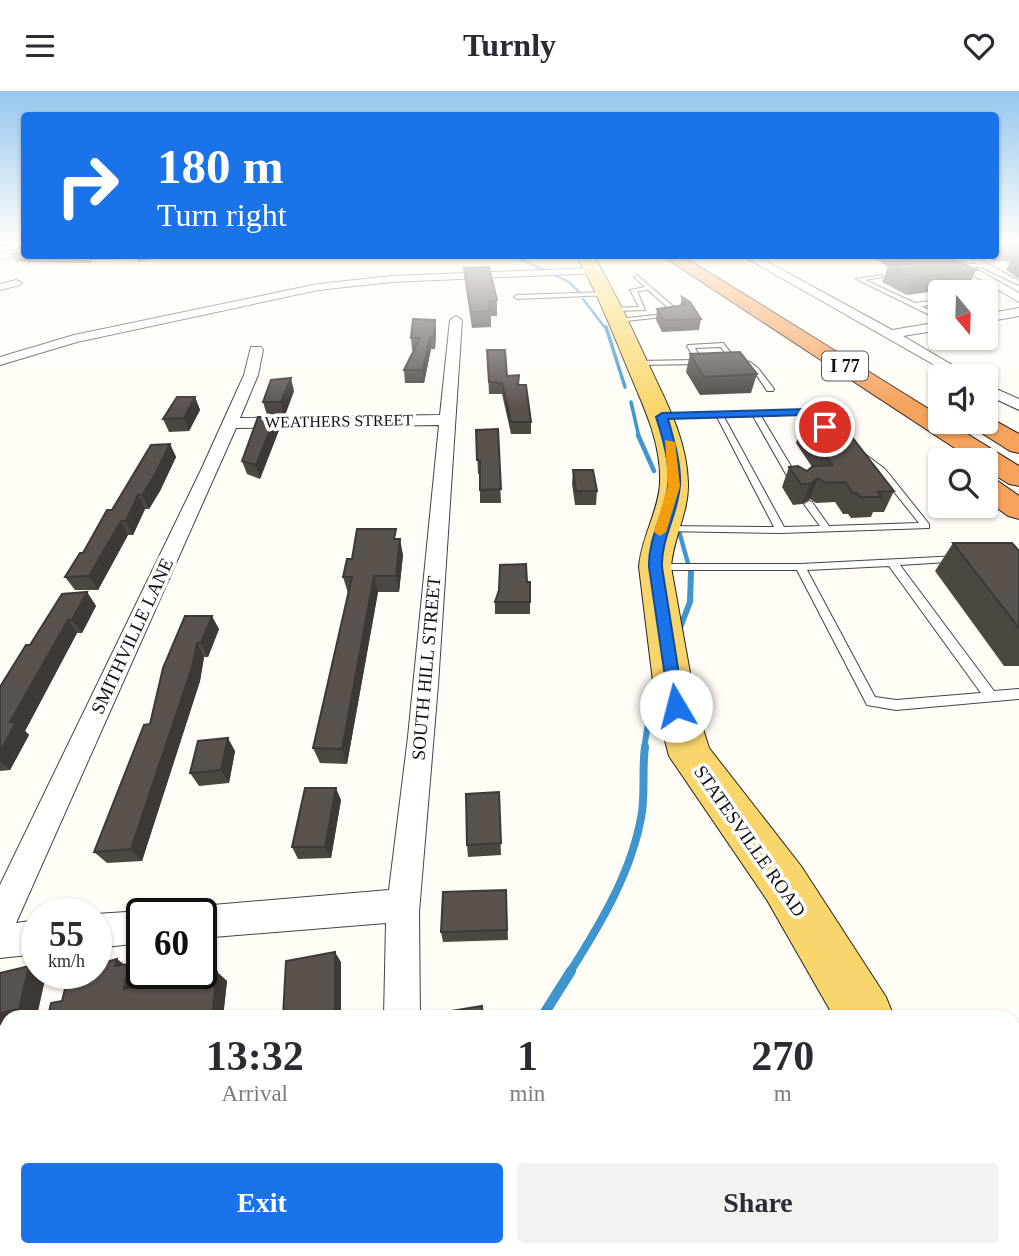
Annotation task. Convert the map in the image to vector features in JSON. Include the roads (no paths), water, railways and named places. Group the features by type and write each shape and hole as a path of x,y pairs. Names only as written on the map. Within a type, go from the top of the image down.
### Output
{"highway":[{"name":"I 77","path":"724,298 954,448"},
{"name":"I 77","path":"737,298 1019,478"},
{"name":"I 77","path":"762,298 928,401"},
{"path":"844,376 937,448"},
{"path":"998,432 1019,445"},
{"path":"982,434 1019,457"},
{"path":"998,477 1019,491"},
{"path":"998,495 1019,510"}],"main road":[{"name":"STATESVILLE ROAD","path":"613,298 637,363 662,417 670,444 674,486 655,549 655,567 676,706 690,756 783,883 862,1010"}],"street":[{"path":"0,361 74,339 265,298"},
{"path":"823,298 942,364"},
{"path":"998,316 1019,312"},
{"name":"SOUTH HILL STREET","path":"402,1010 400,963 404,905 421,738 456,320"},
{"path":"888,335 928,328"},
{"name":"SMITHVILLE LANE","path":"0,919 230,423 251,375 257,350"},
{"path":"998,394 1019,405"},
{"name":"WEATHERS STREET","path":"230,423 447,420"},
{"path":"217,921 404,905"},
{"path":"0,941 21,939"}],"lane":[{"path":"626,298 643,309 637,298"},
{"path":"634,298 677,316 680,314 661,298"},
{"path":"899,298 928,312"},
{"path":"915,306 928,304"},
{"path":"700,362 690,346 723,345 734,361"},
{"path":"637,363 711,361"},
{"path":"723,361 745,361 756,368 770,389"},
{"path":"662,417 806,412 839,437"},
{"path":"755,413 798,486"},
{"path":"719,414 781,530"},
{"path":"661,529 781,530 926,526 882,471 849,446"},
{"path":"809,504 826,529"},
{"path":"655,567 800,567 965,558"},
{"path":"892,562 990,697"},
{"path":"800,567 871,701 896,705 1019,694"}],"waterway":[{"path":"583,299 606,329"},
{"path":"606,327 625,387"},
{"path":"631,402 639,437"},
{"path":"638,435 654,471"},
{"path":"677,524 691,574"},
{"path":"678,633 690,602 691,574"},
{"path":"644,749 654,684"},
{"path":"570,972 604,915 631,855 642,812 645,747"},
{"path":"546,1010 571,971"}]}
